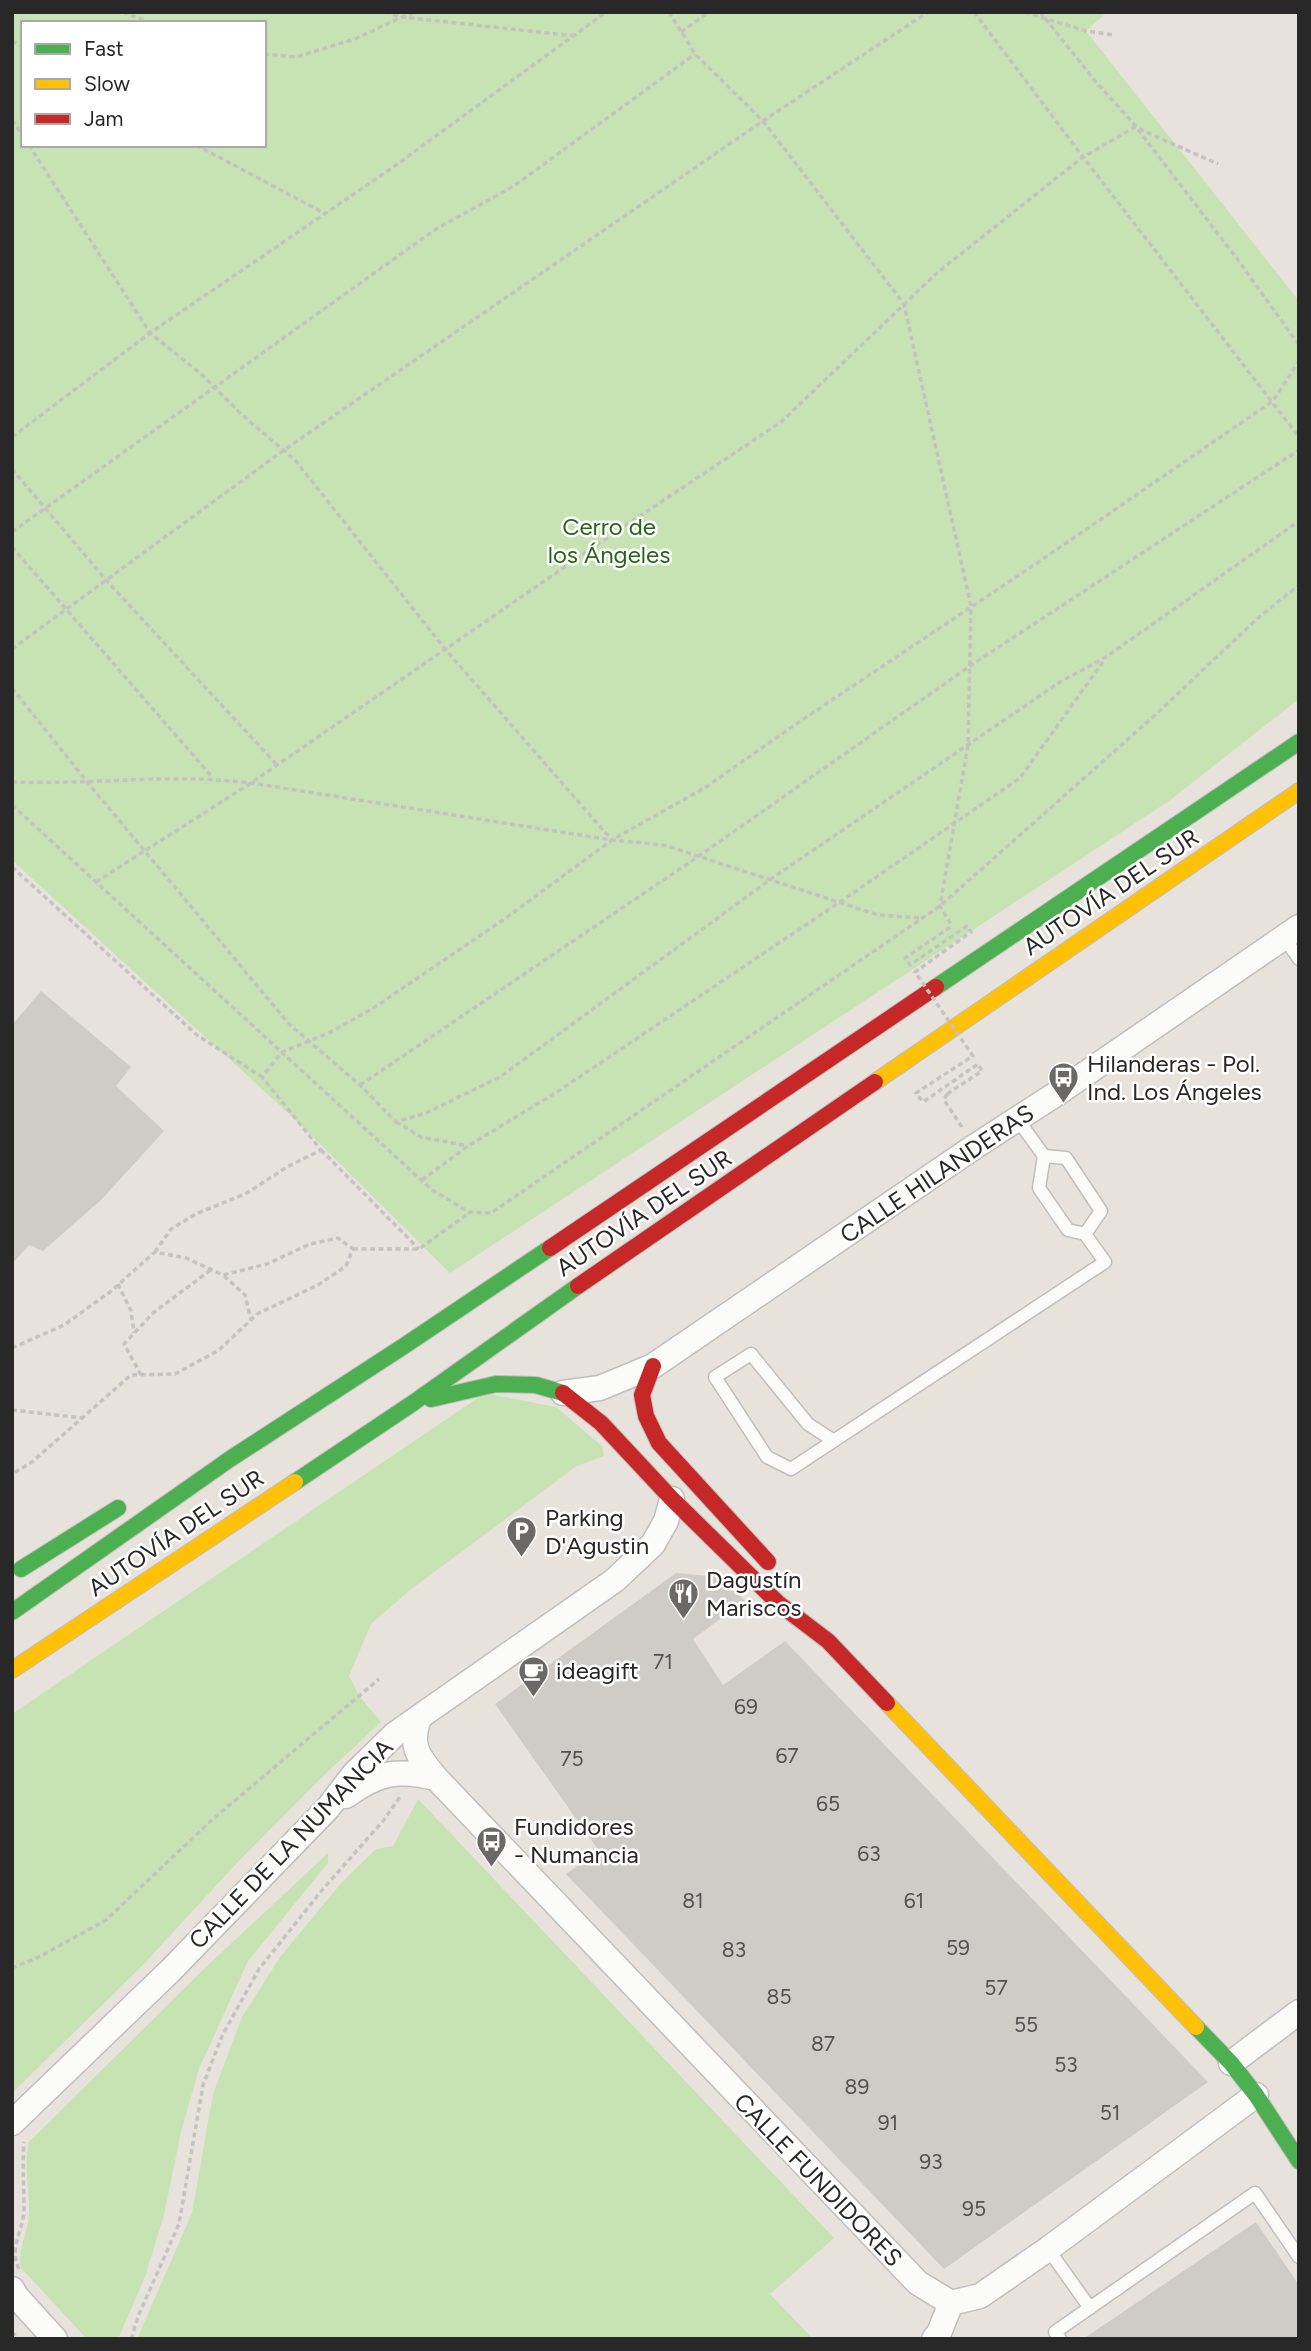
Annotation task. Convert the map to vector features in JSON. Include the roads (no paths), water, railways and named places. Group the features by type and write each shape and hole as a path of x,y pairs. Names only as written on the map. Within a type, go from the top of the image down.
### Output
{"main road":[{"name":"AUTOVÍA DEL SUR","path":"12,1612 230,1459 404,1346 1299,742"},
{"path":"1159,835 1224,774"},
{"name":"AUTOVÍA DEL SUR","path":"12,1670 413,1403 556,1301 1299,791"},
{"path":"653,1366 642,1395 646,1416 659,1443 775,1570"},
{"path":"413,1403 496,1384 536,1385 563,1393 601,1423 672,1499 778,1603 820,1634 1231,2063 1256,2095 1299,2161"},
{"path":"194,1465 230,1459"},
{"path":"672,1499 691,1486 700,1486"},
{"path":"15,1567 136,1496"},
{"path":"800,1600 820,1634"}],"street":[{"name":"CALLE HILANDERAS","path":"563,1393 600,1388 653,1366 1291,932"},
{"name":"CALLE DE LA NUMANCIA","path":"13,2122 170,1971 328,1808 354,1774 395,1734 615,1580 653,1544 666,1521 672,1499"},
{"name":"CALLE FUNDIDORES","path":"419,1718 414,1734 415,1749 436,1778 908,2273 918,2283 951,2303"},
{"path":"328,1808 363,1783 384,1774 407,1773 436,1778"},
{"path":"1231,2063 1299,2012"},
{"path":"934,2339 951,2303 980,2296 1256,2095"},
{"path":"16,2288 55,2339"}],"lane":[{"path":"1291,932 1299,959"},
{"path":"834,1441 808,1424 751,1354 715,1377 767,1457 791,1469 834,1441 1105,1262 1085,1234 1068,1230 1039,1188 1044,1156 1018,1120"},
{"path":"1044,1156 1066,1158 1101,1211 1085,1234"},
{"path":"1060,2339 1055,2332 1255,2193 1299,2257"},
{"path":"1048,2249 1090,2308"}],"place":[{"name":"Hilanderas - Pol. Ind. Los Ángeles","path":"1064,1105"},
{"name":"Parking D'Agustin","path":"522,1559"},
{"name":"Dagustín Mariscos","path":"683,1621"},
{"name":"ideagift","path":"533,1698"},
{"name":"Fundidores - Numancia","path":"491,1868"}],"park label":[{"name":"Cerro de los Ángeles","path":"609,541"}]}
